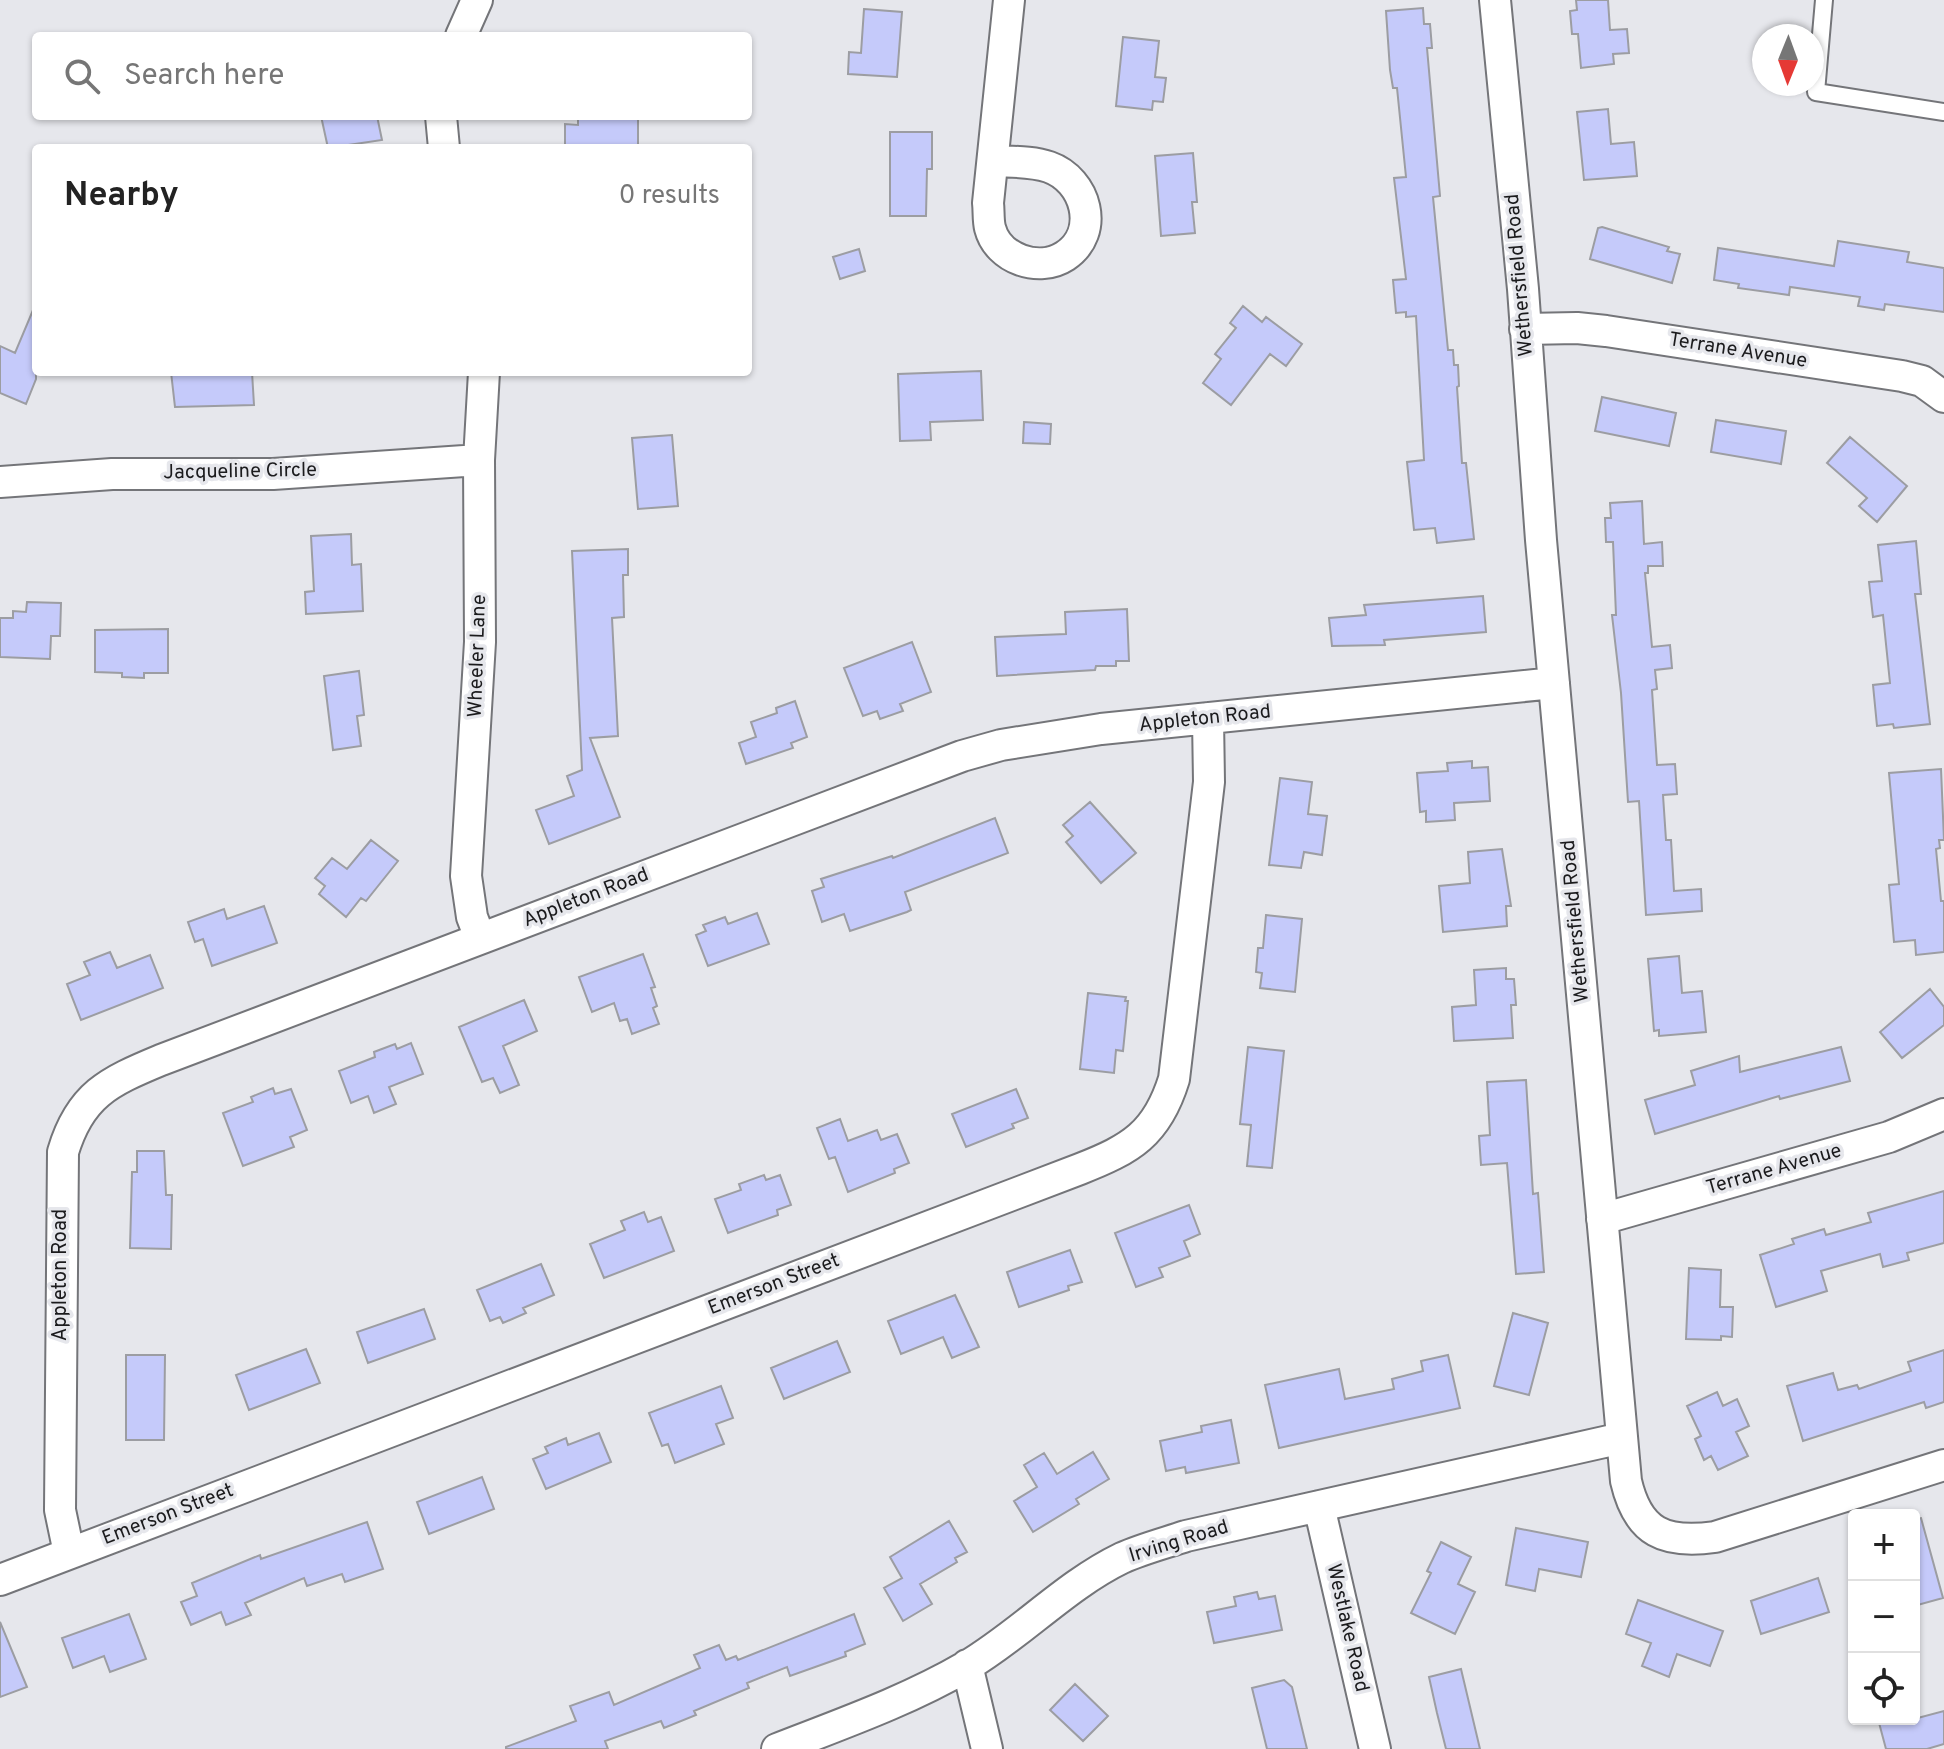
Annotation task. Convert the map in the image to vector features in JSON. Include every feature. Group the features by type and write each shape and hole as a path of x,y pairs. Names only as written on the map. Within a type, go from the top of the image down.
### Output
{"street":[{"path":"463,32 477,0"},
{"path":"994,161 1009,0"},
{"name":"Wethersfield Road","path":"1495,0 1602,1219 1626,1481 1631,1501 1638,1515 1662,1536 1679,1540 1715,1537 1944,1465"},
{"path":"441,120 444,144"},
{"name":"Terrane Avenue","path":"1525,329 1606,331 1902,376 1922,381 1944,397"},
{"name":"Wheeler Lane","path":"480,938 472,917 466,876 480,642 479,460 484,376"},
{"name":"Jacqueline Circle","path":"0,482 112,474 273,474 479,460"},
{"name":"Appleton Road","path":"69,1553 60,1510 63,1152 71,1126 85,1105 105,1086 131,1072 962,756 1049,737 1554,683"},
{"name":"Emerson Street","path":"0,1580 1108,1158 1132,1143 1151,1128 1165,1107 1174,1079 1209,782 1208,718"},
{"name":"Terrane Avenue","path":"1602,1219 1889,1137 1944,1114"},
{"name":"Irving Road","path":"777,1749 893,1704 967,1665 1122,1558 1186,1536 1622,1438"},
{"name":"Westlake Road","path":"1319,1506 1375,1749"},
{"path":"967,1665 987,1749"}],"lane":[{"path":"1824,0 1816,92 1944,112"}],"building":[{"path":"1576,0 1608,0 1610,30 1627,29 1629,53 1613,54 1614,64 1581,68 1578,34 1572,34 1570,11 1577,10"},
{"path":"1423,8 1424,24 1430,24 1432,48 1427,48 1440,196 1433,197 1448,350 1453,350 1454,365 1458,365 1462,463 1466,463 1474,539 1437,543 1435,528 1414,530 1407,462 1424,460 1416,316 1406,317 1406,312 1396,313 1393,280 1406,279 1394,178 1406,177 1397,88 1393,88 1390,70 1386,11"},
{"path":"864,9 902,12 897,77 848,74 849,52 861,53"},
{"path":"1123,37 1159,41 1155,77 1166,78 1163,102 1153,101 1152,110 1116,106"},
{"path":"1608,109 1611,144 1634,142 1637,176 1584,180 1577,112"},
{"path":"322,120 378,120 382,140 327,144"},
{"path":"578,120 638,120 638,144 565,144 565,124 578,125"},
{"path":"890,132 932,132 932,169 927,169 926,216 890,216"},
{"path":"1193,153 1197,202 1192,202 1195,233 1161,236 1155,156"},
{"path":"1598,228 1669,247 1667,251 1680,254 1672,283 1590,259"},
{"path":"1838,241 1909,252 1907,262 1944,268 1944,312 1885,304 1884,310 1858,306 1860,297 1790,287 1789,295 1738,288 1739,284 1714,280 1718,248 1834,266"},
{"path":"859,249 865,271 840,279 833,257"},
{"path":"1243,306 1262,322 1266,317 1302,344 1286,366 1270,354 1231,405 1203,383 1221,359 1215,354 1236,328 1230,323"},
{"path":"32,313 32,376 36,379 26,404 0,393 0,346 15,353"},
{"path":"981,371 983,420 930,422 931,440 900,441 898,374"},
{"path":"171,376 252,376 254,405 175,407"},
{"path":"1602,397 1676,413 1669,446 1595,431"},
{"path":"1716,420 1786,431 1781,464 1711,452"},
{"path":"1024,422 1051,424 1050,444 1023,443"},
{"path":"672,435 678,506 638,509 632,438"},
{"path":"1850,437 1907,486 1877,522 1859,506 1867,498 1827,463"},
{"path":"1642,501 1644,544 1662,542 1663,566 1648,566 1648,573 1645,573 1652,647 1670,645 1672,668 1655,670 1657,689 1652,690 1657,765 1675,764 1677,794 1663,795 1666,840 1671,840 1674,891 1701,889 1702,911 1646,915 1639,801 1628,802 1612,615 1616,615 1613,542 1606,542 1605,518 1611,518 1610,503"},
{"path":"351,534 352,565 361,564 363,611 306,614 305,592 314,591 311,536"},
{"path":"1916,541 1921,594 1915,594 1930,724 1894,728 1893,724 1877,726 1873,685 1890,683 1883,615 1873,617 1869,582 1882,581 1878,545"},
{"path":"628,549 628,575 623,575 624,617 612,618 618,736 590,738 620,817 549,844 536,810 574,796 567,776 582,770 572,551"},
{"path":"1483,596 1486,632 1384,640 1385,645 1332,646 1329,618 1366,615 1364,605"},
{"path":"27,602 61,603 60,636 51,636 50,659 0,657 0,618 13,618 13,611 26,612"},
{"path":"1127,609 1129,661 1116,661 1116,666 1096,666 1095,670 997,676 995,637 1066,634 1065,612"},
{"path":"168,629 168,673 144,673 144,678 95,672 95,630"},
{"path":"912,642 931,692 900,704 903,711 880,719 877,711 863,716 844,668"},
{"path":"359,671 364,715 357,716 361,746 333,750 324,676"},
{"path":"795,701 807,737 791,743 793,748 746,764 739,743 756,737 751,722 777,713 776,708"},
{"path":"1472,761 1472,768 1488,767 1490,801 1454,803 1455,820 1426,822 1426,811 1420,812 1417,773 1448,771 1447,763"},
{"path":"1941,769 1944,840 1939,840 1940,848 1936,849 1941,901 1944,901 1944,952 1916,955 1915,940 1894,942 1889,885 1899,884 1889,773"},
{"path":"1280,778 1312,782 1308,814 1327,816 1322,855 1304,852 1301,868 1269,865"},
{"path":"1090,802 1136,853 1101,883 1066,842 1073,836 1063,825"},
{"path":"995,818 1008,853 905,892 911,910 907,912 850,931 844,914 822,922 812,891 824,887 821,879 893,858"},
{"path":"371,840 398,861 366,901 361,898 346,917 319,894 325,886 315,878 332,858 347,869"},
{"path":"1502,849 1511,906 1506,906 1507,926 1443,932 1439,886 1470,883 1468,852"},
{"path":"264,906 277,943 212,966 203,939 195,942 188,922 224,909 227,919"},
{"path":"757,913 769,944 708,966 696,935 706,931 703,925 725,917 728,924"},
{"path":"1266,915 1302,919 1295,992 1260,988 1262,973 1256,972 1258,948 1263,948"},
{"path":"110,952 117,968 150,955 163,988 81,1020 67,984 90,975 84,962"},
{"path":"643,954 655,987 651,988 657,1006 653,1008 659,1024 632,1034 627,1019 620,1021 614,1003 592,1012 579,977"},
{"path":"1679,956 1682,993 1702,991 1706,1032 1659,1036 1659,1030 1654,1031 1648,959"},
{"path":"1506,968 1506,979 1514,979 1516,1005 1511,1005 1513,1038 1454,1041 1452,1007 1476,1005 1474,970"},
{"path":"1930,989 1944,1007 1944,1025 1902,1058 1880,1032"},
{"path":"1088,993 1126,997 1125,1001 1128,1001 1123,1051 1116,1050 1114,1073 1080,1069"},
{"path":"524,1000 537,1031 503,1046 519,1085 500,1093 493,1078 482,1082 459,1027"},
{"path":"411,1043 423,1074 389,1087 396,1104 374,1113 368,1096 351,1103 339,1071 375,1057 374,1052 395,1044 397,1049"},
{"path":"1248,1047 1284,1051 1272,1168 1247,1166 1251,1125 1240,1124"},
{"path":"1841,1047 1850,1081 1780,1099 1779,1096 1655,1134 1645,1100 1695,1085 1691,1071 1739,1056 1740,1072"},
{"path":"1526,1080 1533,1194 1538,1193 1544,1272 1516,1274 1507,1163 1481,1165 1479,1136 1490,1135 1487,1082"},
{"path":"273,1088 275,1094 291,1089 307,1130 290,1137 294,1147 243,1166 223,1113 253,1102 251,1097"},
{"path":"1016,1089 1028,1118 1012,1124 1014,1128 966,1147 952,1114"},
{"path":"840,1119 848,1141 877,1130 881,1140 897,1134 909,1163 894,1169 895,1173 848,1192 835,1157 829,1159 817,1128"},
{"path":"137,1151 164,1151 166,1195 172,1195 171,1249 130,1248 132,1172 137,1172"},
{"path":"764,1175 766,1180 780,1175 791,1205 777,1210 778,1215 728,1233 715,1199 741,1190 739,1184"},
{"path":"1944,1191 1944,1243 1907,1253 1909,1260 1883,1267 1880,1254 1821,1271 1827,1291 1776,1307 1760,1255 1794,1244 1792,1239 1824,1229 1826,1235 1871,1222 1868,1213"},
{"path":"1189,1205 1200,1234 1184,1241 1190,1256 1159,1268 1163,1277 1136,1287 1115,1233"},
{"path":"644,1212 648,1222 661,1217 674,1251 604,1278 590,1244 625,1230 621,1221"},
{"path":"1070,1250 1082,1282 1068,1286 1069,1290 1019,1307 1007,1272"},
{"path":"541,1264 554,1295 523,1308 526,1313 503,1323 500,1317 490,1321 477,1290"},
{"path":"1689,1268 1721,1270 1720,1307 1733,1307 1732,1337 1721,1336 1721,1340 1686,1339"},
{"path":"955,1295 979,1347 952,1358 943,1337 901,1354 888,1321"},
{"path":"424,1309 435,1339 368,1363 357,1332"},
{"path":"1513,1313 1548,1323 1529,1395 1494,1386"},
{"path":"837,1341 850,1372 784,1399 771,1368"},
{"path":"306,1349 320,1383 249,1410 236,1375"},
{"path":"1944,1350 1944,1402 1926,1408 1924,1402 1803,1441 1787,1386 1833,1373 1838,1390 1857,1385 1859,1389 1911,1371 1908,1362"},
{"path":"126,1355 165,1355 164,1440 126,1440"},
{"path":"1448,1355 1460,1408 1279,1448 1265,1385 1339,1369 1345,1399 1394,1389 1392,1379 1423,1371 1421,1361"},
{"path":"721,1386 733,1418 716,1424 724,1444 675,1463 668,1444 662,1446 649,1413"},
{"path":"1717,1392 1723,1406 1737,1399 1749,1426 1736,1432 1748,1456 1718,1470 1711,1456 1704,1460 1695,1439 1701,1436 1687,1406"},
{"path":"1231,1420 1239,1463 1186,1473 1185,1467 1166,1471 1160,1441 1202,1432 1201,1426"},
{"path":"599,1433 611,1462 546,1489 533,1459 548,1453 545,1447 566,1438 568,1445"},
{"path":"1093,1452 1109,1479 1076,1499 1079,1504 1033,1532 1014,1501 1037,1487 1024,1465 1044,1453 1057,1474"},
{"path":"482,1477 494,1509 429,1534 417,1502"},
{"path":"1920,1518 1943,1598 1920,1604 1920,1581"},
{"path":"949,1521 967,1552 955,1558 957,1562 920,1584 932,1604 903,1621 884,1588 902,1578 890,1557"},
{"path":"367,1522 383,1569 345,1582 342,1574 307,1586 304,1578 245,1603 251,1615 226,1625 221,1612 191,1625 181,1602 197,1596 192,1583 260,1555 261,1559"},
{"path":"1516,1528 1588,1542 1581,1577 1539,1569 1535,1591 1506,1585"},
{"path":"1441,1542 1471,1557 1458,1584 1475,1592 1455,1634 1411,1613 1431,1573 1427,1571"},
{"path":"1818,1578 1829,1612 1761,1634 1751,1601"},
{"path":"1257,1592 1259,1599 1275,1596 1282,1630 1214,1643 1207,1612 1236,1606 1234,1597"},
{"path":"1638,1600 1723,1631 1710,1666 1677,1654 1669,1677 1642,1666 1651,1643 1626,1634"},
{"path":"129,1614 146,1659 110,1672 104,1656 73,1668 62,1638"},
{"path":"854,1614 865,1644 845,1652 846,1656 790,1676 787,1667 747,1683 749,1688 694,1711 696,1715 664,1728 661,1721 605,1741 608,1749 506,1749 576,1721 570,1706 609,1692 614,1705 700,1668 694,1655 719,1645 726,1660 736,1656 738,1660"},
{"path":"0,1622 27,1687 0,1697"},
{"path":"1461,1669 1480,1749 1446,1749 1437,1713 1429,1677"},
{"path":"1284,1680 1292,1687 1307,1749 1267,1749 1252,1688"},
{"path":"1075,1684 1108,1716 1083,1741 1050,1710"},
{"path":"1944,1711 1944,1744 1927,1749 1886,1749 1880,1725 1920,1725 1920,1717"}]}
